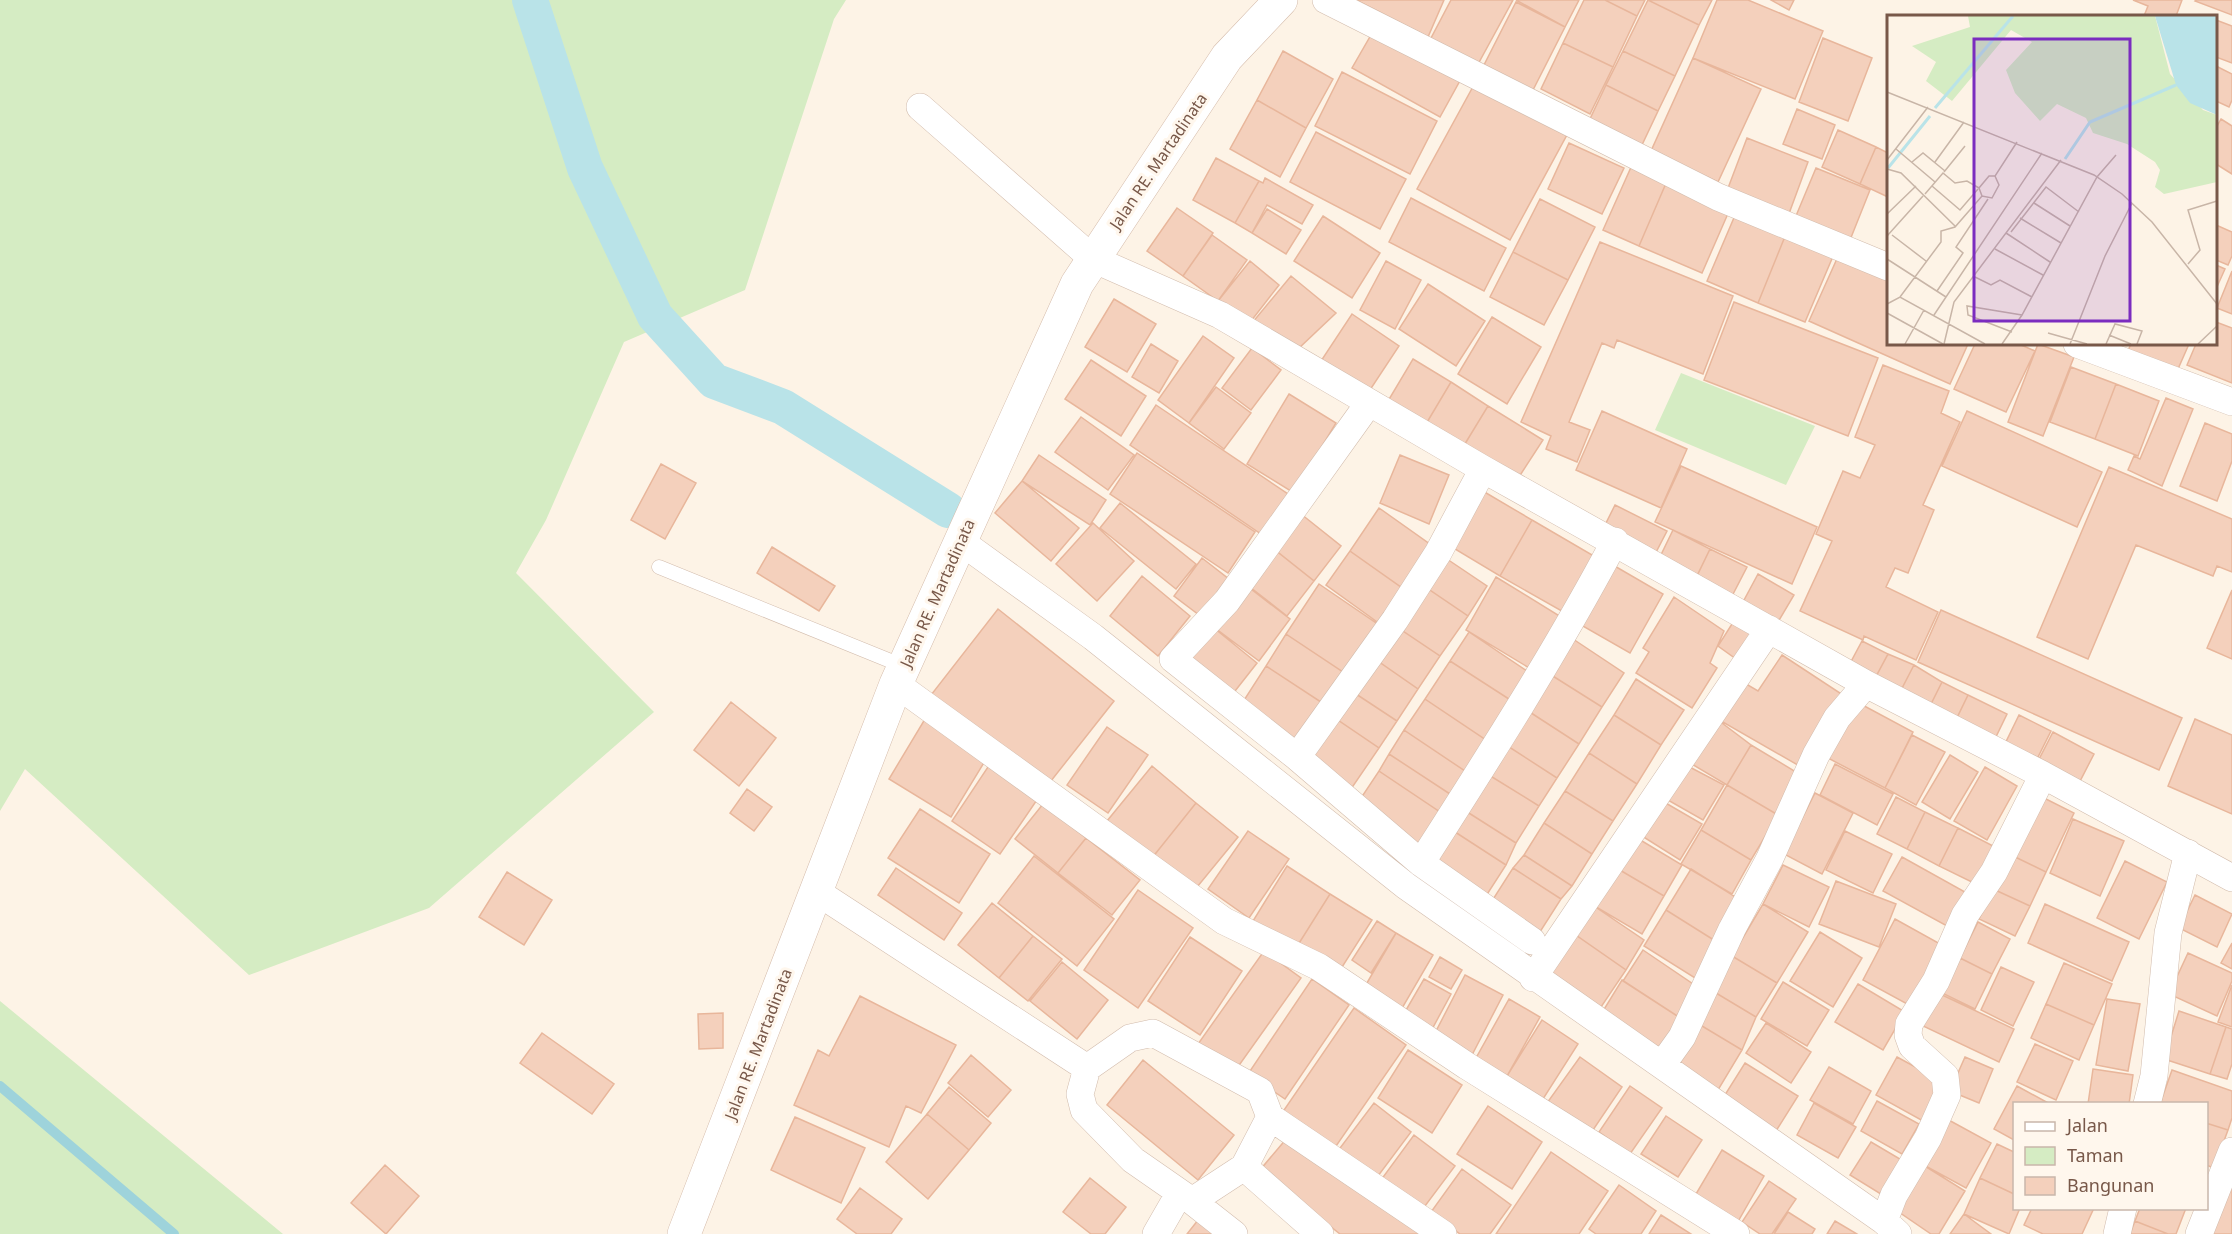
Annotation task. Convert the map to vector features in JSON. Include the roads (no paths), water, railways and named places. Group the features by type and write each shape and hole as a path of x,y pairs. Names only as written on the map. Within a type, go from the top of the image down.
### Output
{"main road":[{"name":"Jalan RE. Martadinata","path":"684,1234 900,675 1077,284 1227,57 1281,0"}],"street":[{"path":"1326,0 1718,197 1887,267"},
{"path":"920,107 1093,259 1220,315 1483,469 1615,541 1866,684 2043,775 2232,878"},
{"path":"2080,345 2232,402"},
{"path":"1370,403 1227,600 1173,659 1297,757 1421,863 1532,941"},
{"path":"1297,757 1432,562 1483,469"},
{"path":"960,541 1093,638 1406,886 1533,978 1662,1065 1891,1228"},
{"path":"1421,863 1570,626 1615,541"},
{"path":"1533,978 1769,629"},
{"path":"900,675 1224,921 1319,967 1467,1066 1736,1234"},
{"path":"1662,1065 1682,1037 1732,929 1770,858 1816,754 1837,718 1866,684"},
{"path":"1891,1228 1894,1195 1928,1138 1947,1095 1945,1076 1912,1046 1908,1035 1909,1024 1936,981 1965,915 1994,872 2043,775"},
{"path":"2148,1102 2154,1076 2168,933 2188,853"},
{"path":"817,892 1087,1068"},
{"path":"1234,1234 1133,1160 1084,1110 1080,1094 1087,1068 1130,1038 1154,1033 1260,1091 1270,1117 1443,1234"},
{"path":"1156,1234 1186,1197 1244,1167 1270,1117"},
{"path":"2199,1234 2232,1151"},
{"path":"1244,1167 1320,1234"},
{"path":"2117,1234 2123,1210"}],"lane":[{"path":"659,567 900,675"}],"waterway":[{"path":"530,0 585,168 655,316 714,381 783,407 948,510"},
{"path":"0,1086 174,1234"}]}
